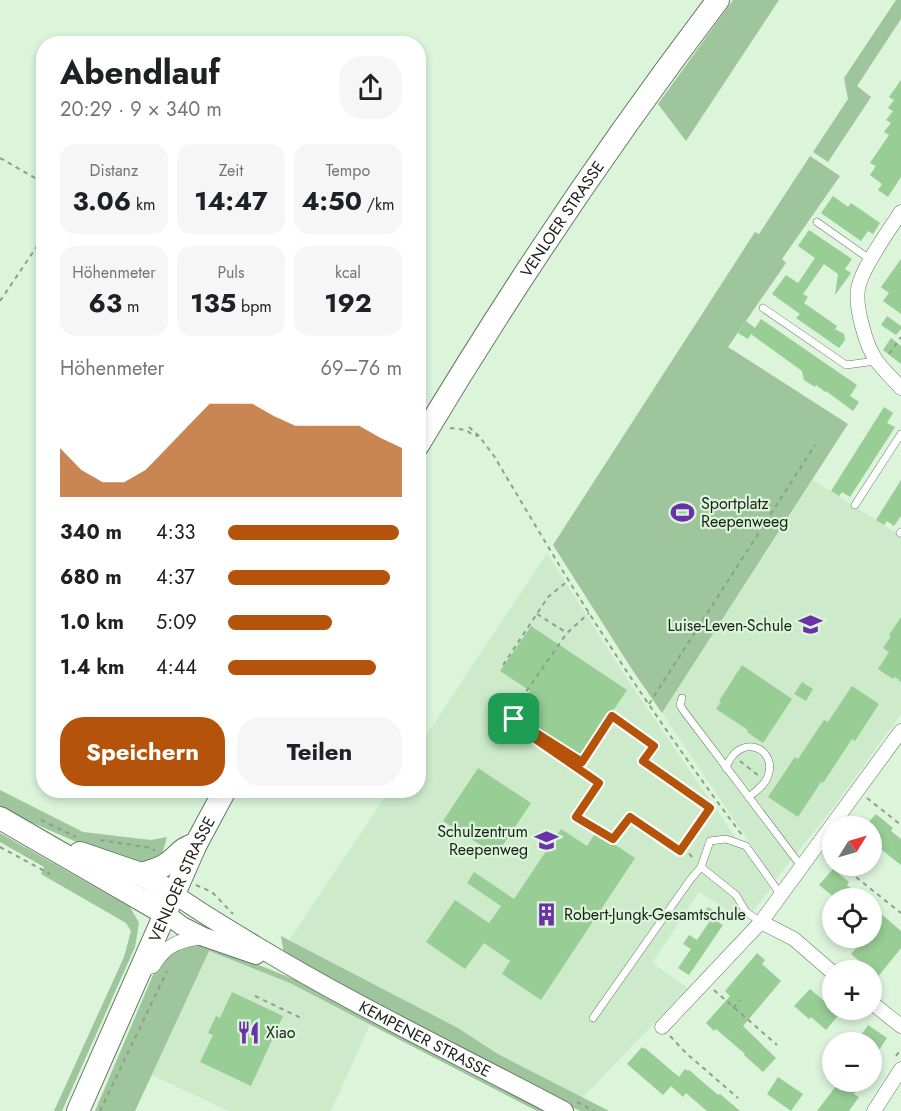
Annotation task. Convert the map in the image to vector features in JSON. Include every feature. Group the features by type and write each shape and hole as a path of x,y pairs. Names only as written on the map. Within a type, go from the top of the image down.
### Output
{"main road":[{"name":"VENLOER STRASSE","path":"426,432 514,292 589,179 649,92 718,0"},
{"name":"VENLOER STRASSE","path":"78,1111 141,969 172,887 176,857 183,848 196,844 221,798"},
{"name":"KEMPENER STRASSE","path":"0,818 37,829 172,887"},
{"name":"KEMPENER STRASSE","path":"37,829 172,887"}],"street":[{"path":"900,214 862,275 858,290 859,313 869,348 879,364 901,388"},
{"path":"662,1028 760,922 901,731"},
{"name":"KEMPENER STRASSE","path":"172,887 182,926 204,937 286,964"},
{"name":"KEMPENER STRASSE","path":"172,887 198,910 286,964 405,1030 569,1106"},
{"path":"760,922 794,939 822,963"},
{"name":"VENLOER STRASSE","path":"141,969 153,966 163,952 175,943 204,937"},
{"path":"882,1011 901,1026"},
{"path":"874,1111 901,1069"}],"lane":[{"path":"817,222 871,260"},
{"path":"763,308 846,365 879,364"},
{"path":"855,504 901,434"},
{"path":"682,698 680,705 801,866"},
{"path":"726,768 733,755 747,746 758,748 766,755 769,775 762,786 749,797"},
{"path":"593,1018 701,867 710,842 726,839 746,846 781,895"},
{"path":"701,867 736,895 746,912 760,922"}],"path":[{"path":"0,158 36,178"},
{"path":"0,301 36,248"},
{"path":"879,364 901,337"},
{"path":"469,426 490,451 589,613 649,704 708,790 743,836"},
{"path":"649,704 815,446"},
{"path":"503,665 548,597 569,580"},
{"path":"514,719 512,723 599,783 576,817 613,839 630,817 680,851 710,808 643,761 654,746 612,716 582,762 514,719 509,716 567,633 589,613"},
{"path":"537,614 567,633"},
{"path":"733,755 765,780"},
{"path":"857,790 901,825"},
{"path":"37,829 76,837"},
{"path":"98,840 152,848 172,887 192,883 212,892 234,914"},
{"path":"0,847 50,874"},
{"path":"683,847 701,867"},
{"path":"855,876 901,913"},
{"path":"100,1111 169,966"},
{"path":"705,982 777,1045"},
{"path":"255,996 301,1018"},
{"path":"734,1008 740,1000"},
{"path":"662,1028 686,1053 738,1098"},
{"path":"569,1106 594,1111"}],"shaded area":[{"path":"733,0 779,0 686,141 658,104"},
{"path":"896,0 901,0 901,19 857,86 871,97 828,162 813,152 848,99 844,78"},
{"name":"Sportplatz Reepenweeg","path":"810,156 840,176 782,259 786,263 728,347 848,424 662,713 553,545 755,232 759,234"},
{"name":"Luise-Leven-Schule","path":"813,480 901,536 901,714 833,808 827,816 822,816 822,822 776,879 662,713"},
{"name":"Schulzentrum Reepenweg","path":"547,553 625,676 771,889 745,921 699,892 652,963 688,988 582,1098 498,1054 458,1028 289,940 384,798 426,798 426,735"},
{"path":"0,790 83,832 151,840 167,837 160,862 127,864 0,809"},
{"path":"0,833 130,907 139,923 135,947 62,1111 54,1111 124,957 131,931 126,923 41,874 44,867 0,842"},
{"path":"281,936 458,1028 498,1054 609,1111 580,1111 346,989 284,954"},
{"path":"193,942 210,945 318,989 553,1111 537,1111 290,983 209,951 135,1111 95,1111 156,968 165,956"},
{"path":"208,951 290,982 370,1024 331,1111 229,1111 151,1075"}],"building":[{"path":"901,80 901,177 888,197 878,190 882,184 870,175 876,166 870,163 889,135 884,132 891,123 886,120 893,111 888,108 894,100 889,97"},
{"path":"833,196 848,207 851,203 880,223 873,234 868,231 861,241 821,213"},
{"path":"809,230 852,259 845,269 851,273 835,295 838,274 824,264 803,294 808,297 804,303 837,326 835,329 844,334 845,340 839,348 796,318 800,314 772,294 786,275 798,283 815,258 798,246"},
{"path":"901,259 901,314 883,301 889,293 881,287"},
{"path":"887,316 901,326 896,335 881,325"},
{"path":"761,319 857,385 850,396 859,402 853,411 826,391 804,380 802,371 751,334 748,339 738,333 746,321 755,328"},
{"path":"891,338 901,346 901,364 883,350"},
{"path":"884,407 893,413 887,423 895,427 850,497 842,492 839,496 831,491"},
{"path":"901,480 901,516 894,526 887,521 884,525 876,520"},
{"path":"901,617 901,682 878,669 889,652 883,648"},
{"path":"531,626 627,690 580,760 514,715 530,691 500,671"},
{"path":"742,665 792,699 763,743 716,709"},
{"path":"802,682 813,689 806,701 794,694"},
{"path":"852,686 879,704 855,741 852,739 798,817 768,797 795,757 798,759 824,720 828,722"},
{"path":"478,768 531,803 496,855 443,821"},
{"path":"882,819 901,839 901,865 882,850"},
{"name":"Robert-Jungk-Gesamtschule","path":"561,829 587,846 596,832 635,858 541,1000 502,974 510,961 484,943 465,969 426,942 455,900 489,923 501,906 467,883 474,872 514,899"},
{"path":"827,876 842,876 849,882 847,885 851,888 823,888 819,885"},
{"path":"708,907 723,917 719,923 723,925 689,975 678,968 691,949 683,944 689,935 697,940 710,921 702,915"},
{"path":"882,915 901,931 901,948 882,972 882,960 858,960 851,954 856,948 882,948"},
{"path":"757,953 765,960 762,964 781,981 743,1026 776,1058 763,1072 716,1029 714,1031 706,1023 730,996 725,991"},
{"path":"810,989 822,999 822,1020 834,1020 826,1030 794,1006"},
{"path":"232,992 283,1016 251,1086 200,1062 213,1035 208,1033 216,1016 220,1018"},
{"path":"868,1025 878,1032 863,1032"},
{"path":"882,1035 887,1038 882,1045"},
{"path":"642,1047 679,1077 685,1069 689,1070 740,1111 707,1111 686,1093 683,1097 671,1086 663,1095 627,1064"},
{"path":"778,1077 803,1094 791,1111 767,1094"},
{"path":"831,1092 856,1092 854,1094 859,1097 849,1111 817,1111"}],"place":[{"name":"Sportplatz Reepenweeg","path":"683,512"},
{"name":"Luise-Leven-Schule","path":"810,625"},
{"name":"Schulzentrum Reepenweg","path":"546,840"},
{"name":"Robert-Jungk-Gesamtschule","path":"546,914"},
{"name":"Xiao","path":"248,1032"}],"route":[{"path":"612,716 654,746 643,761 710,808 680,851 630,817 613,839 576,817 599,783 512,723 514,719 582,762 612,716"}]}
